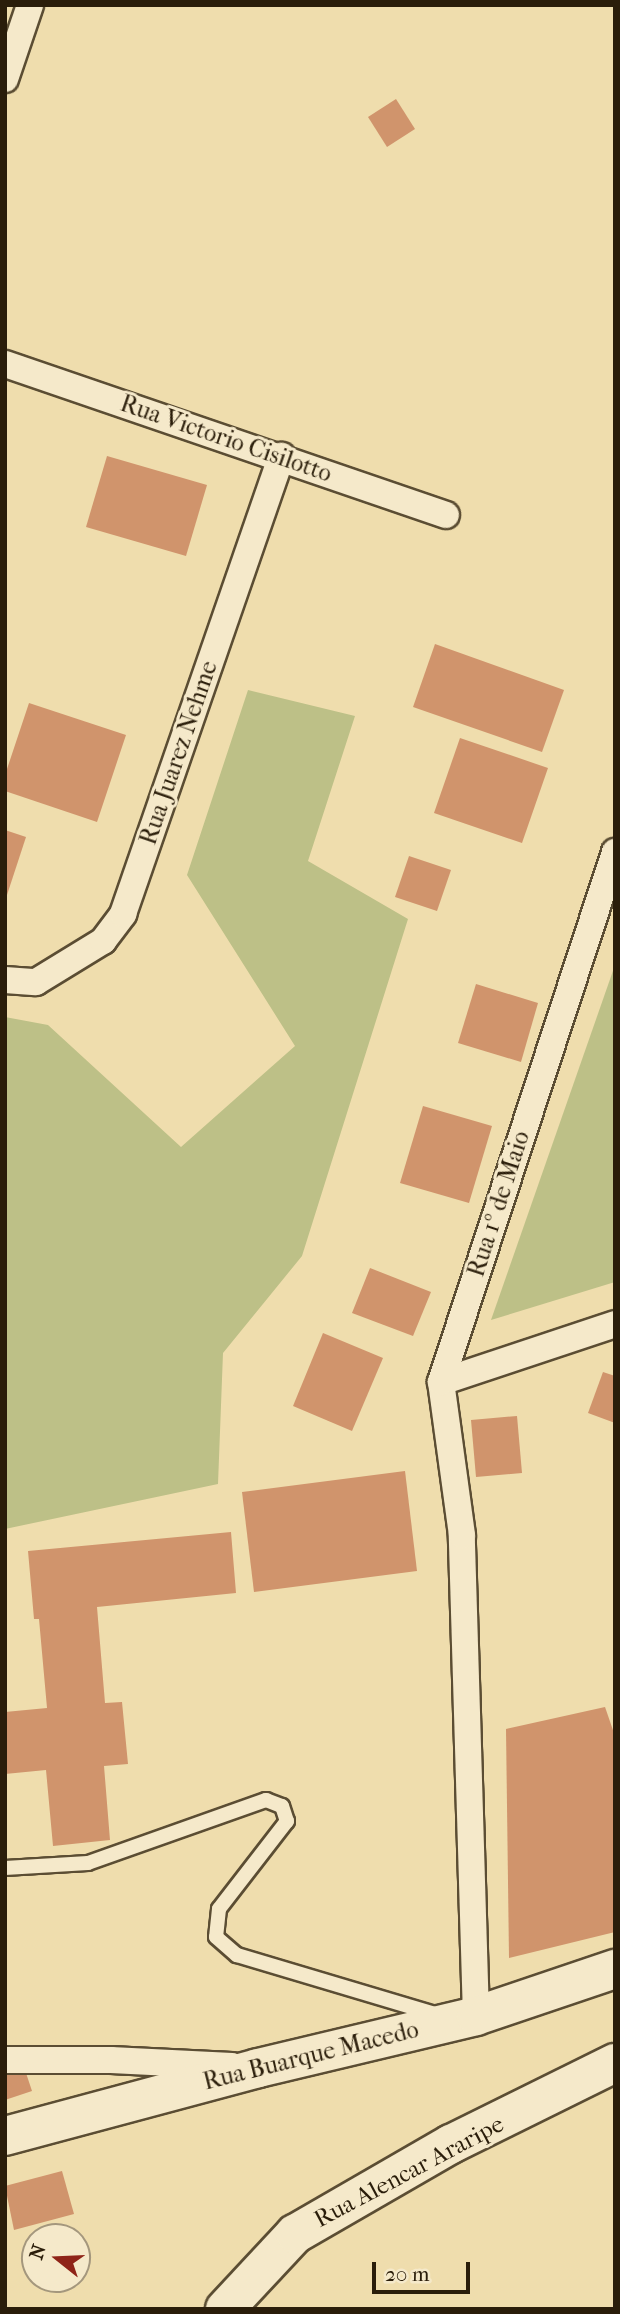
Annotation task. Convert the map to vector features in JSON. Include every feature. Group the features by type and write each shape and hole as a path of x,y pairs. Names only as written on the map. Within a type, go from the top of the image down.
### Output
{"main road":[{"name":"Rua Buarque Macedo","path":"5,2136 258,2068 466,2018 615,1969"},
{"name":"Rua Alencar Araripe","path":"225,2309 295,2234 451,2144 615,2063"}],"street":[{"path":"5,79 30,5"},
{"name":"Rua Victorio Cisilotto","path":"5,364 282,456 446,515"},
{"name":"Rua Juarez Nehme","path":"5,980 36,982 103,941 122,914 282,456"},
{"name":"Rua 1º de Maio","path":"441,1382 615,852"},
{"path":"466,2018 462,1535 441,1382 615,1324"},
{"path":"5,2060 111,2060 258,2068"}],"lane":[{"path":"5,1868 88,1863 266,1800 282,1807 287,1821 219,1909 216,1937 237,1955 466,2018"}],"green space":[{"path":"248,690 355,716 308,861 408,919 302,1256 223,1353 218,1484 5,1529 5,1017 48,1025 181,1147 295,1046 187,875"},
{"path":"615,965 615,1282 491,1320"}],"building":[{"path":"396,99 415,129 387,147 368,117"},
{"path":"107,456 207,485 186,556 86,527"},
{"path":"435,644 564,690 542,752 413,707"},
{"path":"29,703 126,735 97,822 5,791 5,775"},
{"path":"460,738 548,768 522,843 434,813"},
{"path":"5,830 26,837 6,898 5,898"},
{"path":"409,856 451,870 437,911 395,897"},
{"path":"476,984 538,1003 521,1062 458,1043"},
{"path":"423,1106 492,1126 469,1203 400,1183"},
{"path":"370,1268 431,1292 413,1336 352,1313"},
{"path":"323,1333 383,1358 352,1431 293,1406"},
{"path":"603,1372 615,1376 615,1423 588,1413"},
{"path":"517,1416 522,1473 476,1477 471,1420"},
{"path":"405,1471 417,1571 254,1592 242,1492"},
{"path":"231,1532 236,1593 97,1607 105,1703 122,1702 128,1764 104,1766 110,1840 53,1846 46,1770 5,1774 5,1712 47,1708 39,1619 34,1619 28,1551"},
{"path":"605,1707 615,1736 615,1932 509,1958 506,1729"},
{"path":"24,2067 32,2091 5,2100 5,2074"},
{"path":"62,2171 74,2214 40,2223 21,2223 21,2228 14,2230 5,2186"}]}
